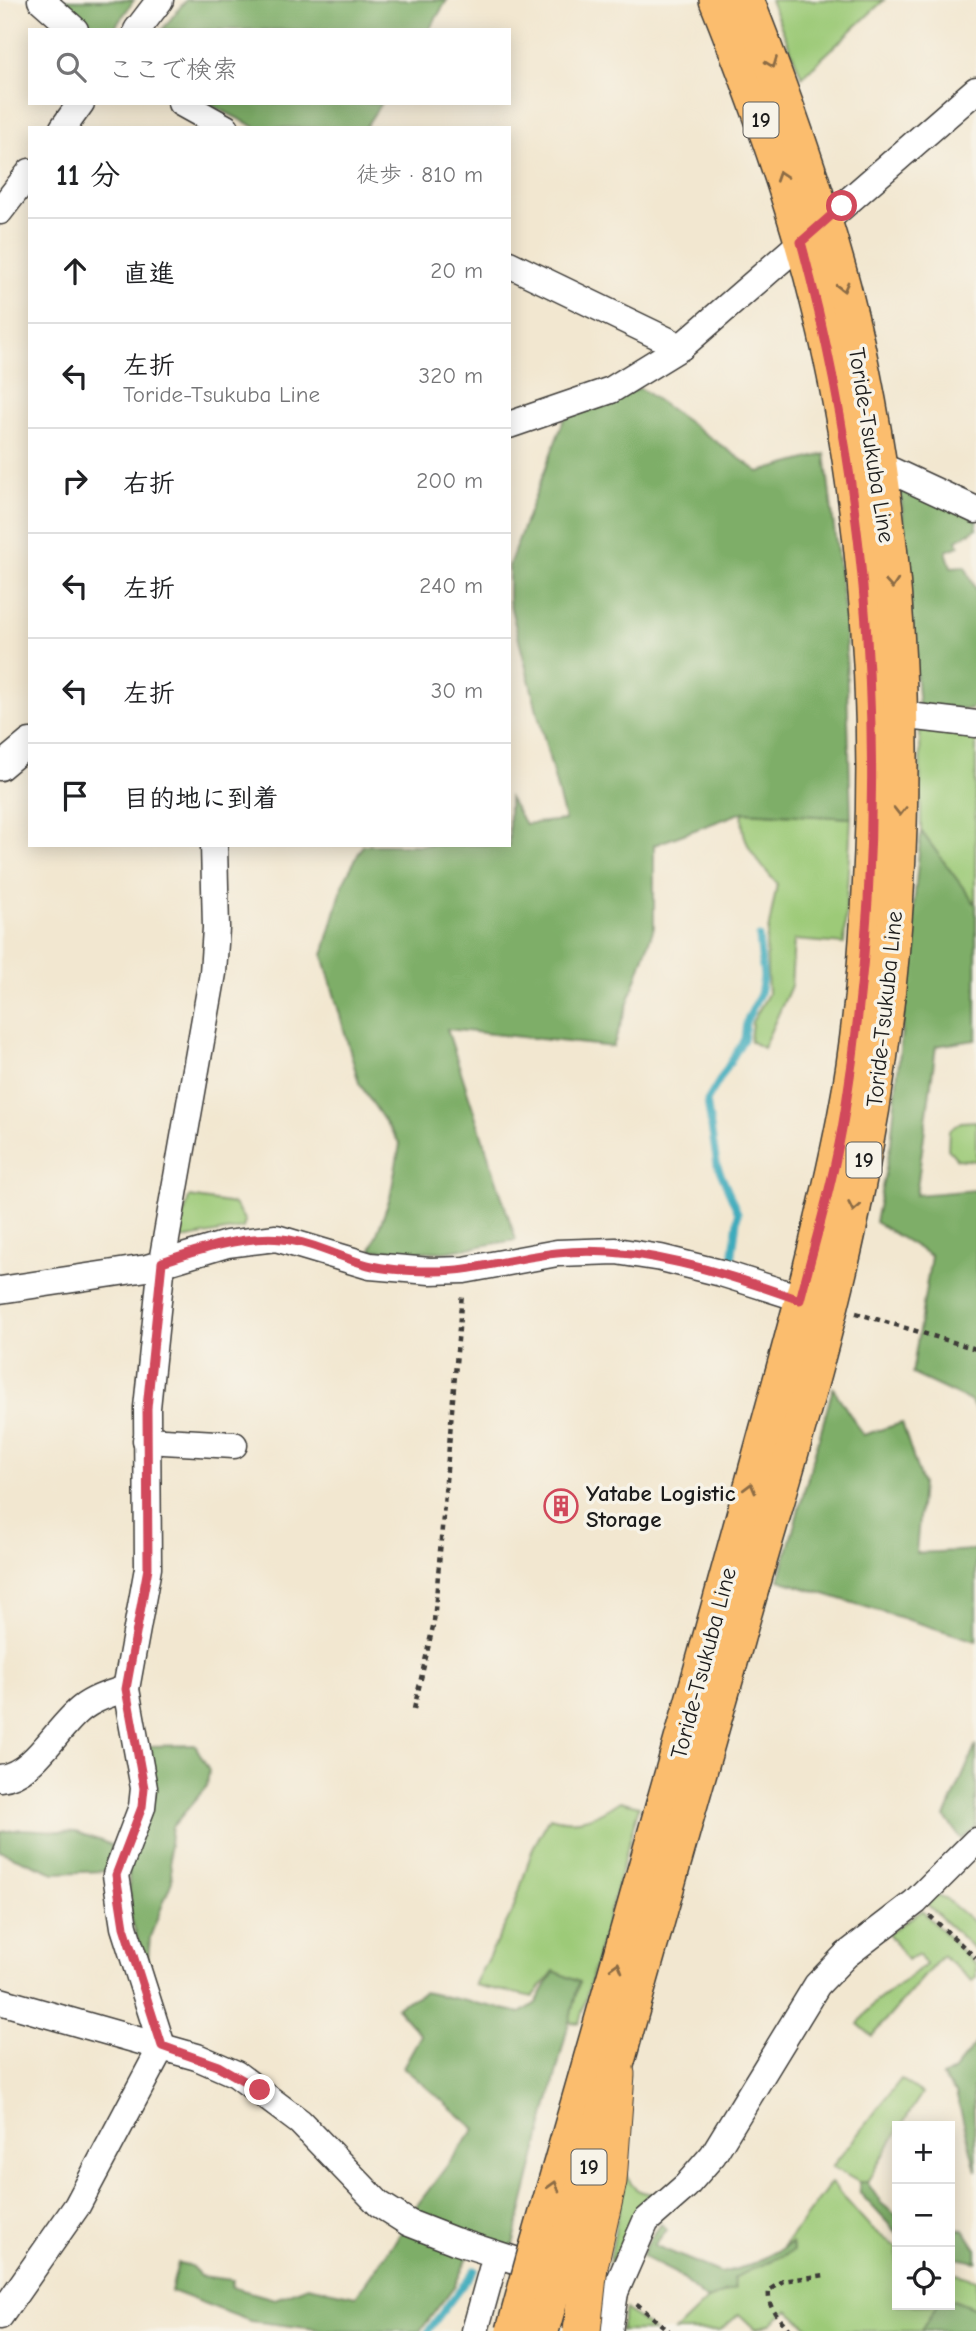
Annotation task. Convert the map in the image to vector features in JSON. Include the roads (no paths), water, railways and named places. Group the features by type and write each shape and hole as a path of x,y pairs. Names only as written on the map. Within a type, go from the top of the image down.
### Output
{"highway":[{"path":"582,2331 562,2259 608,2181 616,2074"}],"main road":[{"name":"Toride-Tsukuba Line","path":"542,2331 562,2259 687,1724 872,1116 889,985 900,844 900,715 892,582 878,468 844,288 813,231 716,0"},
{"name":"Toride-Tsukuba Line","path":"616,2074 816,1303 845,1113 861,984 872,849 871,706 855,508 813,231 789,110 747,0"},
{"name":"Toride-Tsukuba Line","path":"513,2331 562,2259"}],"street":[{"path":"41,0 73,28"},
{"path":"139,28 160,0"},
{"path":"511,424 611,390 681,347 976,90"},
{"path":"64,126 80,105"},
{"path":"185,105 222,126"},
{"path":"0,211 28,175"},
{"path":"511,265 681,347"},
{"path":"878,468 892,471 976,510"},
{"path":"900,715 976,724"},
{"path":"0,767 28,744"},
{"path":"0,2316 77,2206 162,2046 124,1927 116,1875 142,1807 144,1788 126,1689 149,1554 146,1440 162,1262 213,973 216,928 214,847"},
{"path":"0,1290 147,1268 227,1244 276,1238 334,1253 370,1266 464,1270 557,1253 616,1251 661,1258 721,1273 816,1303"},
{"path":"146,1440 234,1445"},
{"path":"0,1778 11,1777 33,1759 79,1710 94,1700 126,1689"},
{"path":"609,2331 615,2292 646,2221 686,2186 713,2155 817,1985 846,1955 915,1902 976,1841"},
{"path":"0,2001 162,2046 227,2070 260,2090 300,2122 379,2204 409,2222 496,2255 615,2292"},
{"path":"475,2331 496,2255"}],"waterway":[{"path":"732,1261 738,1213 717,1165 707,1101 744,1039 746,1022 760,994 763,977 759,937"},
{"path":"428,2331 475,2269"}],"place":[{"name":"Yatabe Logistic Storage","path":"561,1506"}]}
